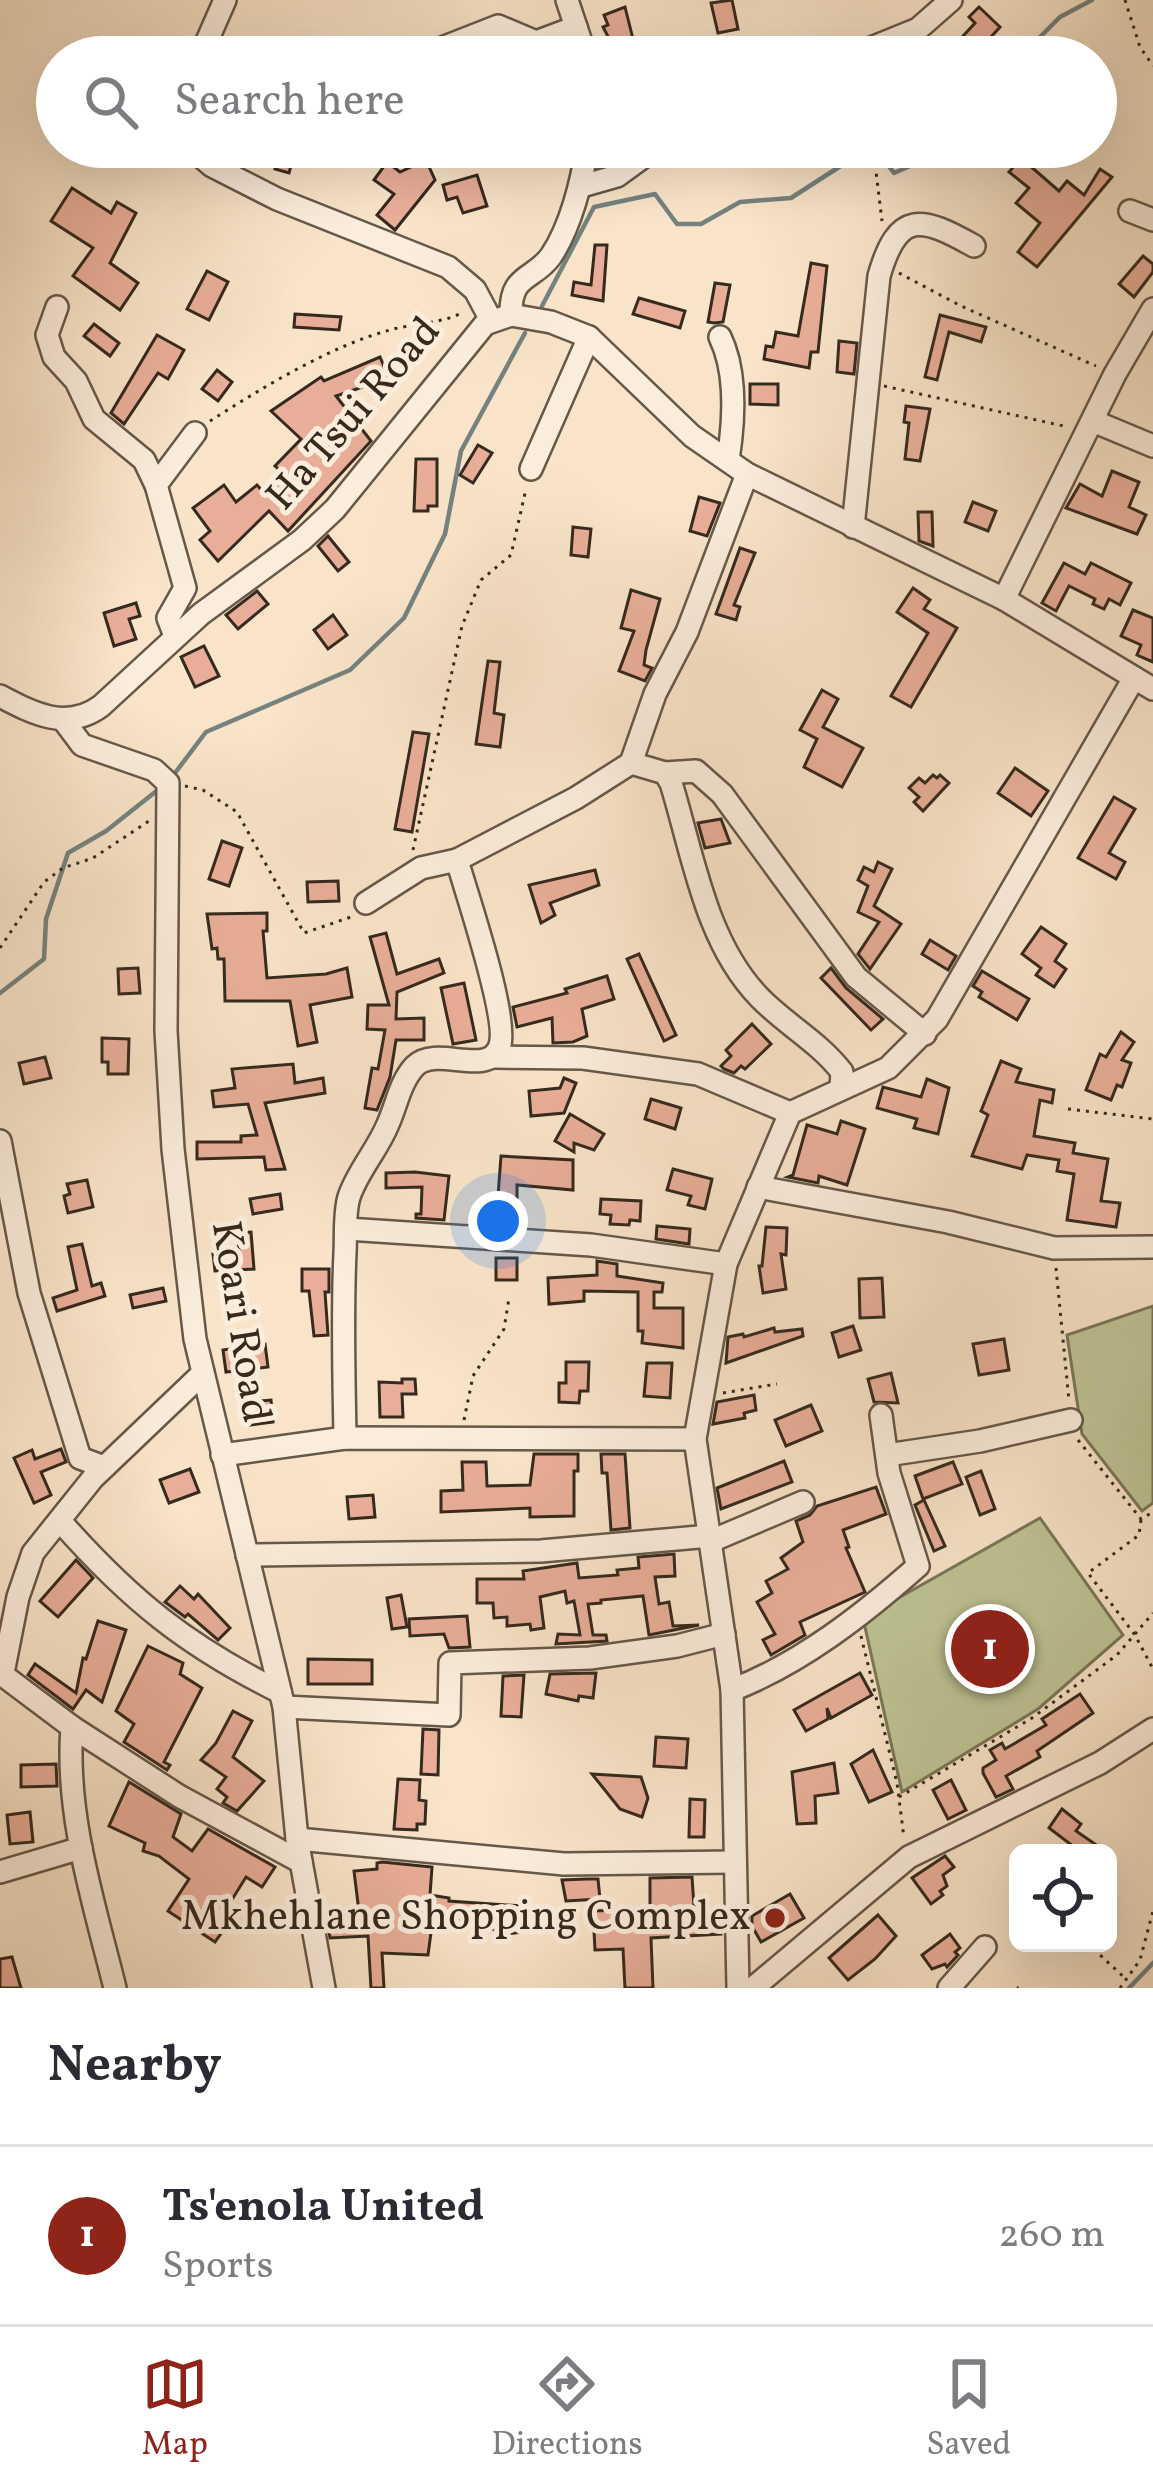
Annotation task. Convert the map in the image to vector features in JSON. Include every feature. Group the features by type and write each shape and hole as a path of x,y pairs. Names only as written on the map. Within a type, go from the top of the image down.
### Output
{"street":[{"path":"209,36 225,0"},
{"path":"567,0 580,36"},
{"path":"901,36 918,29 951,0"},
{"path":"473,36 498,26 522,36"},
{"path":"552,36 577,27"},
{"path":"216,168 277,199 448,267 494,312 551,322 589,337 692,436 747,474 1004,598 1143,683 925,1034 888,1068 790,1113 727,1264 695,1439 732,1690 738,1988"},
{"name":"Ha Tsui Road","path":"64,721 85,717 100,706 175,636 302,540 335,508 523,276 550,258 582,186 584,168"},
{"path":"582,186 628,168"},
{"path":"1130,211 1153,220"},
{"path":"853,527 884,258 902,230 916,223 929,223 974,246"},
{"path":"57,307 47,335 54,357 76,381 94,418 144,460 155,485 185,588 168,618 175,636"},
{"path":"1004,598 1114,374 1153,310"},
{"path":"531,469 589,337"},
{"path":"720,337 730,357 728,460"},
{"path":"1090,428 1153,446"},
{"path":"155,485 195,433"},
{"path":"366,903 421,868 457,860 632,763 655,694 687,632 747,474"},
{"path":"0,695 64,721"},
{"name":"Koari Road","path":"64,721 82,745 154,770 168,782 166,1031 173,1149 203,1373 282,1700 297,1839 324,1988"},
{"path":"632,763 665,773 696,771 722,794 856,976 925,1034"},
{"path":"665,773 685,827 697,880 726,946 757,995 830,1056 842,1072 841,1087"},
{"path":"457,860 502,1030 493,1057"},
{"path":"345,1438 342,1312 349,1197 388,1126 405,1076 421,1060 583,1058 698,1074 790,1113"},
{"path":"0,1141 29,1293 80,1458 104,1467"},
{"path":"758,1186 948,1222 1054,1248 1153,1247"},
{"path":"347,1229 591,1246 727,1264"},
{"path":"203,1373 104,1467 33,1552 2,1673 72,1727 179,1796 301,1862"},
{"path":"732,1690 755,1682 856,1618 918,1566 886,1455 881,1414"},
{"path":"886,1455 980,1441 1071,1420"},
{"path":"222,1455 345,1438 695,1439"},
{"path":"247,1555 541,1551 710,1539 803,1502"},
{"path":"61,1522 113,1581 168,1626 282,1700 449,1714 450,1664 590,1658 724,1634"},
{"path":"72,1727 69,1762 81,1848 115,1988"},
{"path":"753,1988 909,1857 1100,1763 1153,1729"},
{"path":"297,1839 564,1864 734,1862"},
{"path":"0,1872 81,1848"},
{"path":"950,1988 985,1947"}],"path":[{"path":"1125,0 1140,46 1153,66"},
{"path":"875,168 884,258 961,306 1114,374"},
{"path":"195,433 237,404 327,355 388,330 494,312"},
{"path":"869,383 1090,428"},
{"path":"421,868 413,850 462,626 481,580 511,555 531,469"},
{"path":"203,790 237,812 304,934 349,919 366,903"},
{"path":"0,948 44,882 63,868 93,858 165,810"},
{"path":"1068,1109 1153,1119"},
{"path":"1054,1248 1071,1420 1080,1444 1141,1520 1139,1535 1088,1573 1135,1635 1153,1669"},
{"path":"464,1439 465,1404 473,1376 505,1329 509,1298"},
{"path":"703,1392 777,1384"},
{"path":"1141,1520 1153,1512"},
{"path":"899,1797 1032,1718 1118,1655 1153,1613"},
{"path":"856,1618 909,1857"},
{"path":"1120,1988 1140,1960 1153,1911"},
{"path":"1097,1952 1127,1980"}],"green space":[{"path":"1153,1306 1153,1503 1142,1511 1082,1434 1067,1335"},
{"path":"1040,1518 1123,1635 1038,1709 902,1792 863,1618"}],"building":[{"path":"732,0 738,29 718,33 711,3"},
{"path":"625,7 632,36 608,36 604,15"},
{"path":"979,7 1000,27 992,36 963,36 975,23 969,17"},
{"path":"383,168 400,172 430,168 435,180 395,230 377,215 394,194 374,180"},
{"path":"1033,168 1059,191 1067,181 1084,195 1100,169 1112,177 1037,267 1018,252 1040,223 1016,203 1029,188 1009,172"},
{"path":"477,175 487,206 463,213 457,197 447,200 443,185"},
{"path":"72,188 111,213 117,202 136,213 110,263 138,283 120,310 73,276 93,248 51,221"},
{"path":"595,245 607,245 603,301 572,295 574,282 591,285"},
{"path":"1143,256 1153,264 1153,272 1134,297 1119,284"},
{"path":"811,263 827,266 818,352 811,352 809,368 764,359 776,332 798,336"},
{"path":"207,271 228,282 209,320 187,309"},
{"path":"715,283 730,285 723,322 714,323 708,322"},
{"path":"639,298 685,311 680,328 633,314"},
{"path":"295,314 341,317 339,330 294,327"},
{"path":"940,315 986,327 981,342 949,332 937,380 925,377"},
{"path":"94,324 119,343 110,356 84,336"},
{"path":"157,335 184,350 168,379 158,373 124,424 111,413"},
{"path":"839,341 857,343 854,374 837,372"},
{"path":"380,357 389,378 336,396 371,441 288,531 269,511 218,561 200,540 210,531 193,508 224,485 236,502 257,485 265,494 285,475 275,466 301,439 271,411 321,377 324,381"},
{"path":"217,370 232,382 218,401 202,389"},
{"path":"750,384 778,384 778,405 750,404"},
{"path":"906,406 930,409 920,461 905,459"},
{"path":"478,445 492,453 473,483 460,475"},
{"path":"416,459 437,459 437,506 428,506 428,511 414,511"},
{"path":"1112,471 1139,482 1129,507 1146,515 1137,534 1066,508 1080,484 1102,496"},
{"path":"699,497 720,503 707,536 690,531"},
{"path":"973,502 996,511 988,531 965,522"},
{"path":"918,512 932,512 933,546 919,541"},
{"path":"573,527 591,529 588,557 571,555"},
{"path":"328,536 349,562 338,571 318,546"},
{"path":"740,548 755,553 734,605 740,607 736,620 716,614"},
{"path":"1064,563 1085,574 1091,563 1131,583 1120,605 1109,599 1104,609 1069,586 1056,611 1042,603"},
{"path":"913,588 930,600 924,609 957,628 911,707 891,696 928,633 897,612"},
{"path":"631,590 660,599 646,650 644,665 652,668 645,681 619,671 634,631 621,628"},
{"path":"257,591 268,604 238,629 226,615"},
{"path":"136,603 140,616 129,619 136,639 114,646 104,613"},
{"path":"1133,610 1153,618 1153,662 1137,655 1141,645 1121,636"},
{"path":"333,615 347,635 328,649 314,630"},
{"path":"204,646 219,676 195,687 181,657"},
{"path":"488,661 500,662 494,713 504,715 500,747 476,744"},
{"path":"822,690 838,699 823,727 863,748 842,787 804,767 817,739 800,730"},
{"path":"413,732 429,734 412,832 395,829"},
{"path":"1015,768 1048,791 1031,816 998,793"},
{"path":"933,775 949,783 923,811 914,802 919,797 909,788 919,778 925,783"},
{"path":"1114,797 1135,809 1109,853 1125,862 1116,879 1078,858"},
{"path":"721,819 730,843 705,848 698,823"},
{"path":"222,841 242,848 229,886 209,879"},
{"path":"878,862 892,869 874,906 901,924 870,969 858,954 879,922 858,912 868,886 858,880 864,867 874,872"},
{"path":"595,870 599,885 550,903 555,915 541,923 529,885"},
{"path":"338,881 339,901 308,902 307,882"},
{"path":"267,913 267,931 263,931 267,978 347,968 352,997 310,1005 317,1042 298,1046 290,1001 225,1001 224,959 218,959 217,948 212,949 207,914"},
{"path":"1041,927 1066,944 1055,961 1066,969 1054,987 1036,975 1041,968 1022,954"},
{"path":"386,933 397,974 439,959 444,973 397,992 396,1019 424,1018 424,1040 396,1040 390,1077 377,1110 365,1108 385,1030 367,1029 368,1005 389,1005 370,937"},
{"path":"930,940 956,956 948,970 922,954"},
{"path":"639,954 676,1035 664,1041 627,959"},
{"path":"138,968 140,993 119,994 118,969"},
{"path":"831,968 846,988 883,1019 871,1030 821,978"},
{"path":"982,971 1029,999 1017,1020 979,997 982,992 973,986"},
{"path":"607,976 614,999 582,1009 587,1036 553,1043 552,1018 517,1027 513,1007 567,993 565,989"},
{"path":"464,983 476,1040 453,1044 441,988"},
{"path":"752,1024 771,1044 745,1069 741,1066 734,1073 724,1069 721,1066 731,1056 726,1050"},
{"path":"1121,1032 1134,1042 1122,1060 1131,1063 1111,1100 1086,1090 1100,1054 1106,1057"},
{"path":"102,1038 129,1039 128,1074 108,1074 108,1062 102,1062"},
{"path":"45,1057 51,1078 24,1084 19,1063"},
{"path":"1001,1061 1021,1069 1016,1082 1054,1090 1052,1103 1040,1100 1034,1136 1075,1143 1073,1153 1108,1159 1101,1201 1120,1203 1116,1227 1067,1220 1074,1174 1057,1171 1059,1160 1027,1155 1022,1169 972,1156 988,1115 981,1111"},
{"path":"293,1064 295,1083 323,1078 325,1093 265,1103 285,1169 266,1170 264,1157 197,1159 197,1142 241,1142 241,1136 257,1135 248,1104 214,1107 212,1091 235,1088 232,1069"},
{"path":"564,1078 576,1083 564,1113 531,1116 529,1091 560,1088"},
{"path":"927,1079 949,1088 938,1134 914,1128 917,1119 877,1108 883,1087 921,1097"},
{"path":"651,1099 681,1108 675,1129 645,1119"},
{"path":"570,1114 604,1134 594,1150 574,1143 574,1152 555,1141"},
{"path":"841,1121 865,1129 847,1185 819,1176 818,1183 788,1177 793,1175 807,1125 837,1134"},
{"path":"501,1156 573,1160 573,1190 517,1185 517,1198 498,1196"},
{"path":"673,1169 712,1179 705,1209 688,1205 691,1196 667,1190"},
{"path":"386,1173 449,1176 444,1220 416,1218 421,1214 422,1187 386,1188"},
{"path":"87,1180 93,1207 68,1213 67,1184"},
{"path":"280,1194 282,1209 253,1214 250,1199"},
{"path":"601,1199 641,1201 640,1221 610,1224 611,1215 600,1214"},
{"path":"657,1226 690,1229 689,1244 656,1239"},
{"path":"766,1227 787,1228 786,1255 781,1254 786,1289 763,1293 759,1266"},
{"path":"251,1232 254,1269 215,1271 213,1254 239,1252 238,1233"},
{"path":"82,1244 92,1286 101,1283 105,1296 57,1311 53,1298 77,1290 68,1247"},
{"path":"496,1258 517,1258 517,1280 496,1280"},
{"path":"597,1261 617,1264 617,1276 663,1283 662,1292 654,1292 654,1308 683,1308 683,1348 642,1343 638,1292 584,1291 584,1301 549,1304 548,1278 597,1275"},
{"path":"302,1269 329,1269 329,1292 325,1292 328,1335 314,1336 309,1291 302,1291"},
{"path":"882,1278 884,1317 860,1318 859,1279"},
{"path":"163,1288 166,1301 133,1308 130,1295"},
{"path":"853,1326 861,1350 839,1357 832,1333"},
{"path":"774,1328 775,1332 802,1329 803,1336 726,1363 728,1337"},
{"path":"1004,1339 1009,1370 979,1375 973,1344"},
{"path":"265,1344 268,1367 226,1372 223,1350"},
{"path":"566,1362 589,1362 588,1391 580,1391 579,1403 559,1402 559,1383 566,1383"},
{"path":"647,1363 672,1363 670,1398 644,1396"},
{"path":"891,1373 898,1403 874,1402 868,1379"},
{"path":"402,1379 415,1379 416,1394 402,1394 403,1417 380,1417 379,1382 402,1383"},
{"path":"754,1395 756,1410 744,1413 745,1418 713,1424 717,1402"},
{"path":"271,1400 273,1422 250,1425 248,1402"},
{"path":"811,1405 822,1431 786,1446 775,1420"},
{"path":"61,1449 66,1462 41,1472 51,1495 34,1503 14,1458 32,1450 35,1459"},
{"path":"534,1454 578,1454 574,1516 530,1517 530,1508 441,1512 441,1491 463,1490 462,1462 486,1462 487,1486 530,1485"},
{"path":"601,1454 625,1454 630,1528 611,1530"},
{"path":"784,1461 792,1482 721,1509 717,1488"},
{"path":"953,1462 962,1484 923,1499 915,1476"},
{"path":"190,1469 199,1492 169,1503 160,1480"},
{"path":"981,1471 995,1509 980,1515 966,1477"},
{"path":"876,1487 886,1514 843,1530 865,1592 800,1622 805,1635 771,1655 763,1640 775,1634 757,1602 772,1593 766,1581 788,1569 781,1558 803,1542 796,1521 817,1506"},
{"path":"373,1495 375,1517 349,1519 347,1497"},
{"path":"924,1500 945,1546 934,1551 915,1505"},
{"path":"674,1554 675,1576 655,1577 659,1604 669,1602 673,1626 699,1625 649,1635 643,1596 601,1600 588,1604 593,1635 606,1635 607,1641 556,1644 558,1634 580,1635 574,1601 567,1603 565,1591 540,1597 544,1628 531,1630 530,1624 507,1626 507,1617 494,1618 493,1603 477,1603 477,1579 524,1579 523,1571 577,1563 579,1578 618,1575 617,1570 639,1568 638,1557"},
{"path":"76,1560 93,1578 58,1617 40,1601"},
{"path":"180,1586 194,1599 198,1594 230,1628 218,1640 188,1614 185,1617 165,1602"},
{"path":"401,1595 407,1627 392,1629 387,1598"},
{"path":"467,1616 470,1647 449,1648 444,1634 410,1636 409,1619"},
{"path":"98,1621 126,1630 102,1702 86,1690 73,1709 28,1675 35,1664 76,1693"},
{"path":"148,1646 183,1663 180,1674 202,1688 164,1762 170,1765 167,1770 124,1742 134,1724 116,1711"},
{"path":"308,1659 372,1660 372,1684 308,1684"},
{"path":"596,1673 593,1698 579,1696 578,1701 546,1694 550,1674"},
{"path":"860,1673 872,1695 831,1718 827,1708 828,1719 806,1731 794,1710"},
{"path":"524,1675 521,1717 501,1716 503,1676"},
{"path":"1080,1694 1093,1713 1037,1751 1040,1757 1006,1776 1013,1789 996,1797 983,1773 996,1760 990,1750 1002,1743 1005,1749 1046,1725 1042,1719"},
{"path":"233,1711 252,1721 233,1757 264,1781 237,1811 223,1803 227,1797 217,1789 226,1777 201,1760"},
{"path":"423,1729 439,1730 438,1775 421,1774"},
{"path":"656,1737 688,1739 686,1768 654,1766"},
{"path":"873,1750 892,1792 869,1802 851,1764"},
{"path":"834,1763 838,1793 815,1796 816,1823 797,1824 792,1772"},
{"path":"56,1764 57,1786 21,1787 21,1765"},
{"path":"592,1774 641,1777 648,1798 642,1817 620,1809"},
{"path":"398,1779 420,1780 425,1824 417,1824 417,1830 394,1829"},
{"path":"951,1780 966,1810 948,1819 933,1790"},
{"path":"129,1782 181,1814 173,1837 192,1851 208,1829 275,1867 262,1887 246,1877 220,1919 228,1924 215,1942 168,1911 189,1879 159,1856 143,1851 145,1843 109,1826"},
{"path":"690,1799 705,1800 704,1837 689,1837"},
{"path":"1062,1809 1081,1824 1076,1831 1095,1844 1070,1844 1049,1828"},
{"path":"30,1812 33,1842 10,1844 7,1815"},
{"path":"945,1856 954,1867 943,1875 947,1886 940,1891 943,1895 931,1904 912,1878"},
{"path":"382,1862 432,1867 430,1895 449,1901 522,1906 524,1932 505,1934 505,1930 463,1927 464,1921 438,1918 437,1926 432,1925 428,1955 382,1953 384,1988 371,1988 368,1936 330,1938 328,1925 360,1920 354,1871 377,1869"},
{"path":"692,1877 695,1922 721,1921 721,1934 651,1938 653,1988 625,1988 623,1949 595,1950 593,1911 621,1910 621,1925 650,1925 650,1878"},
{"path":"598,1879 600,1899 566,1901 562,1880"},
{"name":"Mkhehlane Shopping Complex","path":"790,1894 804,1918 761,1942 752,1916"},
{"path":"878,1915 896,1936 848,1980 829,1958"},
{"path":"950,1934 960,1948 955,1952 958,1955 947,1967 932,1969 922,1955"},
{"path":"12,1957 21,1988 0,1988 0,1959"}],"waterway":[{"path":"1041,36 1060,17 1092,0"},
{"path":"542,306 594,207 655,194 677,224 701,224 740,202 791,198 837,168"},
{"path":"890,168 894,173 906,168"},
{"path":"172,777 206,732 350,670 404,618 445,534 461,451 525,333"},
{"path":"0,993 44,959 46,919 68,853 106,831 159,789"},
{"path":"1129,1988 1153,1963"}],"place":[{"name":"Ts'enola United","path":"990,1649"},
{"name":"Mkhehlane Shopping Complex","path":"775,1918"}]}
